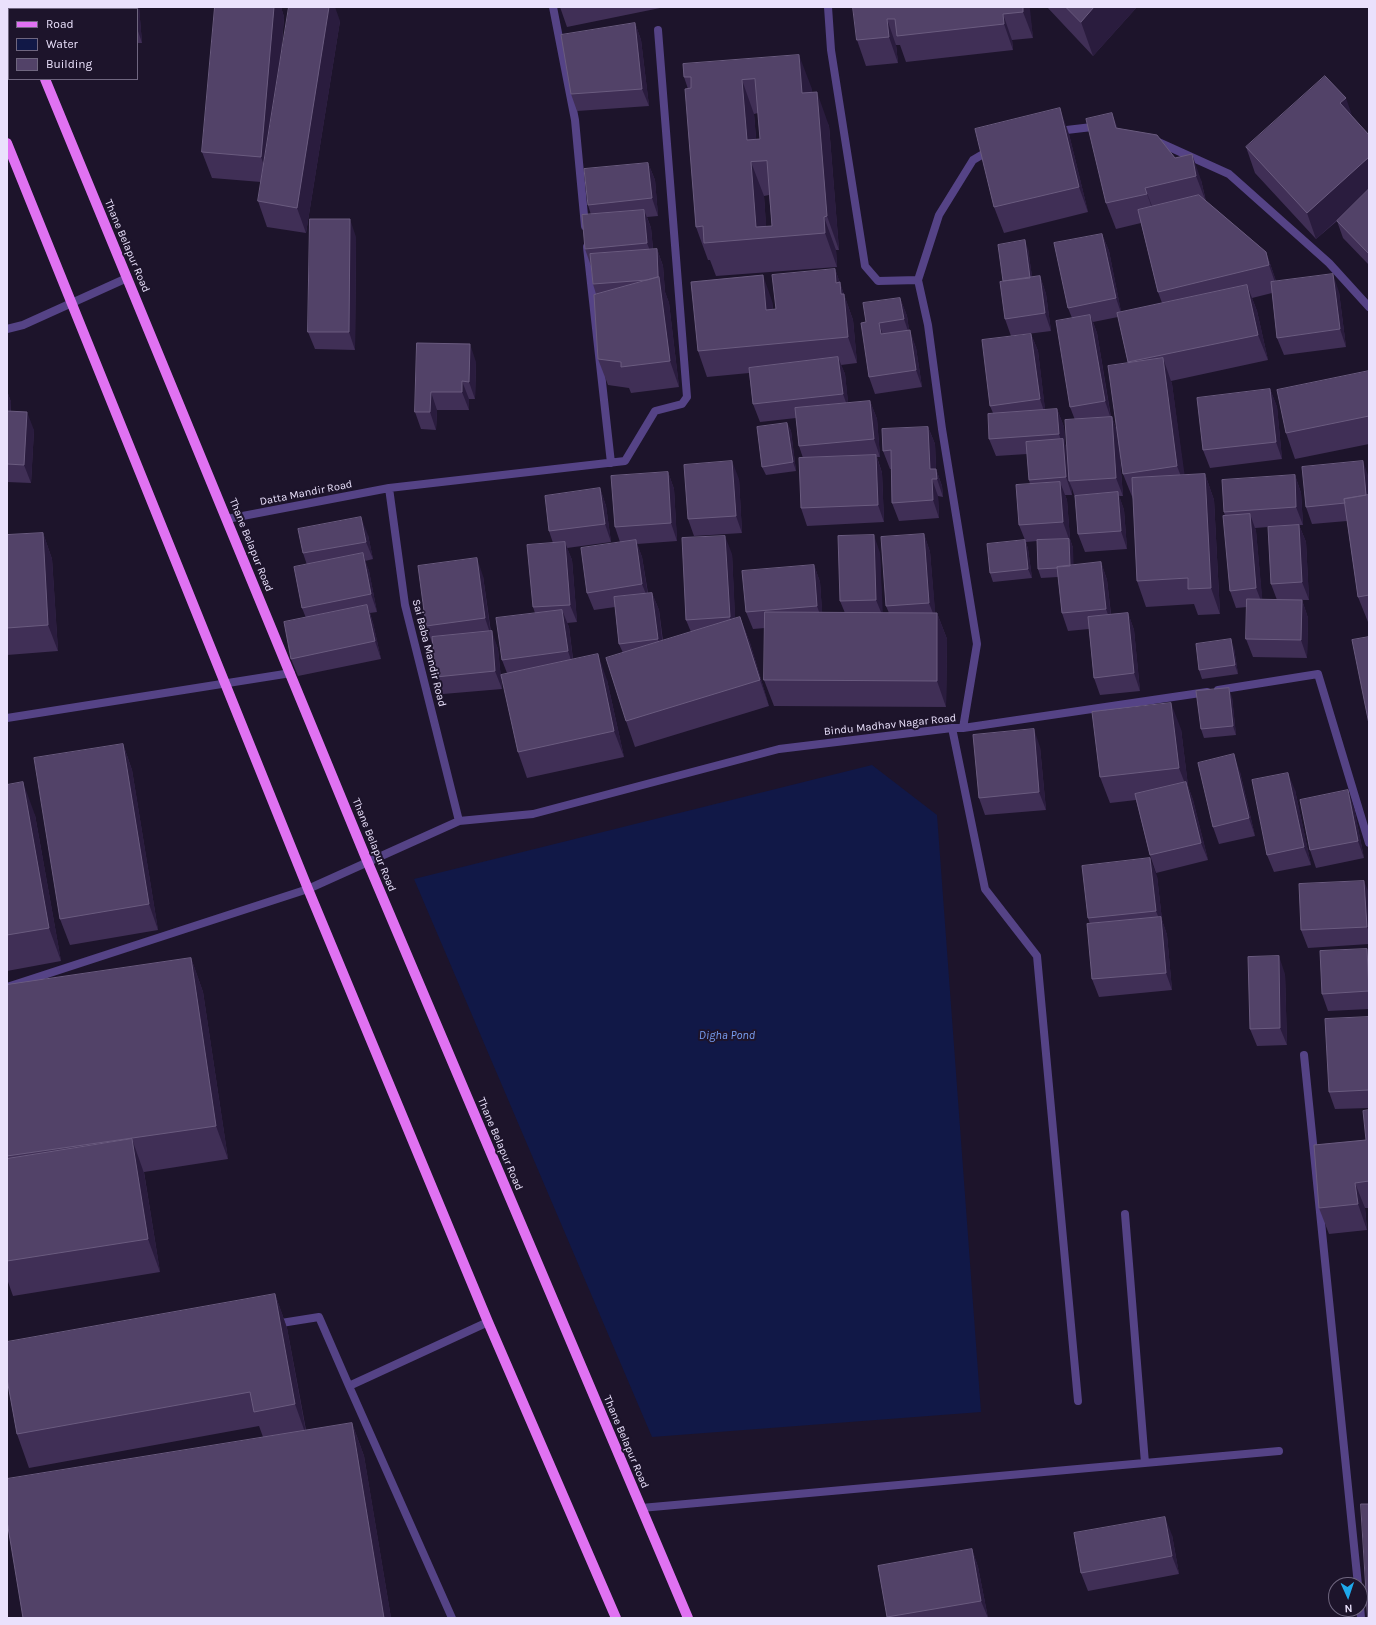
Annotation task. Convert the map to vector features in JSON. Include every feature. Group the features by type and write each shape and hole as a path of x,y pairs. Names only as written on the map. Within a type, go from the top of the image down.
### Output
{"main road":[{"name":"Thane Belapur Road","path":"45,80 368,863 688,1618"},
{"path":"7,143 308,889 488,1322 616,1618"}],"street":[{"path":"553,7 575,120 611,463"},
{"path":"828,7 831,50 865,266 878,281 918,280"},
{"name":"Datta Mandir Road","path":"227,519 388,488 625,461 655,411 682,404 687,397 658,30"},
{"path":"1046,133 1092,127 1108,130"},
{"path":"1146,137 1229,174 1328,263 1369,307"},
{"path":"963,728 977,644 942,428 928,325 918,280 939,215 973,160 997,147"},
{"path":"7,329 23,325 127,278"},
{"name":"Sai Baba Mandir Road","path":"388,488 405,605 459,821"},
{"path":"7,718 291,673"},
{"name":"Bindu Madhav Nagar Road","path":"7,987 308,889 459,821 533,814 779,749 952,728 963,728 1318,674 1369,843"},
{"path":"952,728 985,889 1037,956 1078,1401"},
{"path":"1304,1055 1357,1577"},
{"path":"1125,1214 1145,1463"},
{"path":"264,1326 319,1316 452,1618"},
{"path":"349,1386 488,1322"},
{"path":"641,1508 1279,1451"}],"water":[{"name":"Digha Pond","path":"872,765 937,815 981,1412 652,1437 414,879"}],"building":[{"path":"96,7 96,8 61,8"},
{"path":"113,7 134,8 113,8"},
{"path":"215,7 274,7 261,157 202,152"},
{"path":"289,7 329,7 297,208 258,201"},
{"path":"853,7 1023,7 1023,12 1003,14 1004,24 897,36 895,19 887,19 889,37 857,40"},
{"path":"1066,7 1094,7 1081,22"},
{"path":"635,23 642,89 571,94 561,35"},
{"path":"799,55 802,93 817,92 827,216 824,217 825,233 704,243 703,226 696,227 685,89 691,88 691,77 684,77 683,64","holes":["755,79 760,139 747,140 742,80","767,161 772,226 756,227 751,162"]},
{"path":"1325,76 1346,98 1340,103 1369,135 1369,157 1307,213 1246,147"},
{"path":"1060,108 1079,187 994,207 975,129"},
{"path":"1112,113 1116,128 1157,135 1175,158 1192,154 1196,176 1145,188 1147,194 1106,203 1086,119"},
{"path":"648,163 652,198 588,205 584,169"},
{"path":"1369,189 1369,254 1337,221"},
{"path":"1199,195 1266,252 1269,265 1158,292 1138,210"},
{"path":"644,210 647,243 585,249 582,215"},
{"path":"310,219 350,219 349,332 308,332"},
{"path":"1102,234 1116,298 1068,308 1054,243"},
{"path":"1025,240 1030,278 1003,281 998,245"},
{"path":"657,249 658,277 647,280 593,284 590,254"},
{"path":"835,269 836,283 840,282 841,294 844,294 848,337 698,351 691,282 763,275 766,310 776,309 772,275"},
{"path":"1333,274 1340,329 1277,338 1271,282"},
{"path":"1040,276 1045,313 1005,319 1000,282"},
{"path":"659,277 670,361 621,367 621,362 598,359 594,295"},
{"path":"1247,285 1258,335 1128,362 1117,313"},
{"path":"900,298 904,319 879,323 881,334 910,330 916,370 869,377 861,323 866,322 863,303"},
{"path":"1090,315 1105,401 1070,407 1056,321"},
{"path":"1031,334 1040,399 990,406 982,340"},
{"path":"417,343 470,344 469,382 462,381 462,392 431,392 430,412 415,412"},
{"path":"838,357 843,394 753,404 749,368"},
{"path":"1163,358 1177,466 1123,474 1108,366"},
{"path":"1369,371 1369,416 1286,433 1277,390"},
{"path":"1270,389 1276,442 1203,450 1197,398"},
{"path":"870,401 874,439 799,446 795,408"},
{"path":"1057,409 1059,434 989,439 988,414"},
{"path":"7,411 27,412 24,465 7,464"},
{"path":"1112,417 1116,478 1069,481 1065,420"},
{"path":"787,423 793,462 762,467 757,427"},
{"path":"928,427 930,469 936,469 937,479 932,479 933,500 892,503 891,450 883,451 882,429"},
{"path":"1063,439 1066,477 1029,480 1026,442"},
{"path":"876,455 878,505 801,508 799,458"},
{"path":"732,461 736,516 688,519 684,465"},
{"path":"1363,461 1366,495 1344,499 1345,503 1306,507 1302,467"},
{"path":"668,472 671,523 615,527 611,476"},
{"path":"1205,474 1211,588 1188,589 1188,578 1137,581 1132,478"},
{"path":"1295,475 1296,507 1224,512 1222,480"},
{"path":"1060,482 1063,522 1019,525 1016,485"},
{"path":"600,488 605,524 549,531 545,496"},
{"path":"1118,492 1121,531 1078,534 1075,496"},
{"path":"1369,495 1369,595 1358,597 1344,499"},
{"path":"1250,514 1256,588 1230,591 1223,516"},
{"path":"361,517 366,542 303,553 298,529"},
{"path":"1299,525 1302,582 1271,584 1268,527"},
{"path":"43,533 48,625 7,628 7,535"},
{"path":"924,534 929,603 886,606 881,537"},
{"path":"874,535 876,600 840,601 838,536"},
{"path":"725,536 730,617 686,620 682,538"},
{"path":"1069,539 1070,566 1038,569 1037,540"},
{"path":"636,540 642,584 587,593 581,548"},
{"path":"1025,540 1028,569 990,573 987,544"},
{"path":"565,542 570,605 533,607 527,545"},
{"path":"363,553 371,594 302,608 294,567"},
{"path":"477,558 485,618 426,626 418,566"},
{"path":"1101,562 1106,609 1062,613 1057,567"},
{"path":"814,565 817,606 746,612 742,571"},
{"path":"652,593 658,639 619,644 614,597"},
{"path":"1247,599 1302,600 1301,640 1246,639"},
{"path":"367,605 375,641 291,659 284,622"},
{"path":"562,610 568,651 502,660 496,618"},
{"path":"765,612 937,613 937,681 764,680"},
{"path":"1128,613 1134,673 1094,678 1088,617"},
{"path":"740,617 760,680 626,721 606,658"},
{"path":"492,631 495,671 436,677 432,637"},
{"path":"1369,637 1369,724 1352,640"},
{"path":"1231,639 1235,665 1199,670 1196,644"},
{"path":"598,654 614,731 518,752 501,675"},
{"path":"1229,688 1233,726 1201,729 1196,691"},
{"path":"1171,703 1179,768 1100,777 1092,712"},
{"path":"1034,729 1039,792 979,798 973,735"},
{"path":"123,744 149,904 60,919 34,758"},
{"path":"1234,754 1249,818 1213,827 1198,763"},
{"path":"1288,773 1304,847 1267,855 1252,780"},
{"path":"23,782 49,928 7,935 7,785"},
{"path":"1186,782 1201,843 1150,855 1135,794"},
{"path":"1348,790 1358,841 1310,850 1300,800"},
{"path":"1150,858 1156,911 1088,918 1082,866"},
{"path":"1364,881 1367,927 1301,930 1299,884"},
{"path":"1161,917 1166,973 1092,979 1087,924"},
{"path":"1367,949 1369,991 1322,994 1320,951"},
{"path":"1279,956 1280,1028 1250,1029 1248,957"},
{"path":"191,958 216,1126 7,1156 7,985"},
{"path":"1369,1017 1369,1090 1329,1092 1325,1019"},
{"path":"1369,1110 1369,1181 1355,1183 1358,1204 1319,1208 1314,1145 1366,1140 1363,1111"},
{"path":"132,1139 148,1239 7,1261 7,1159"},
{"path":"275,1294 295,1404 254,1412 250,1392 17,1434 7,1379 7,1342"},
{"path":"352,1423 384,1618 23,1618 7,1521 7,1479"},
{"path":"1361,1504 1369,1504 1369,1618 1368,1577 1365,1577"},
{"path":"1165,1517 1172,1556 1081,1573 1074,1533"},
{"path":"972,1549 981,1601 887,1617 878,1566"}]}
